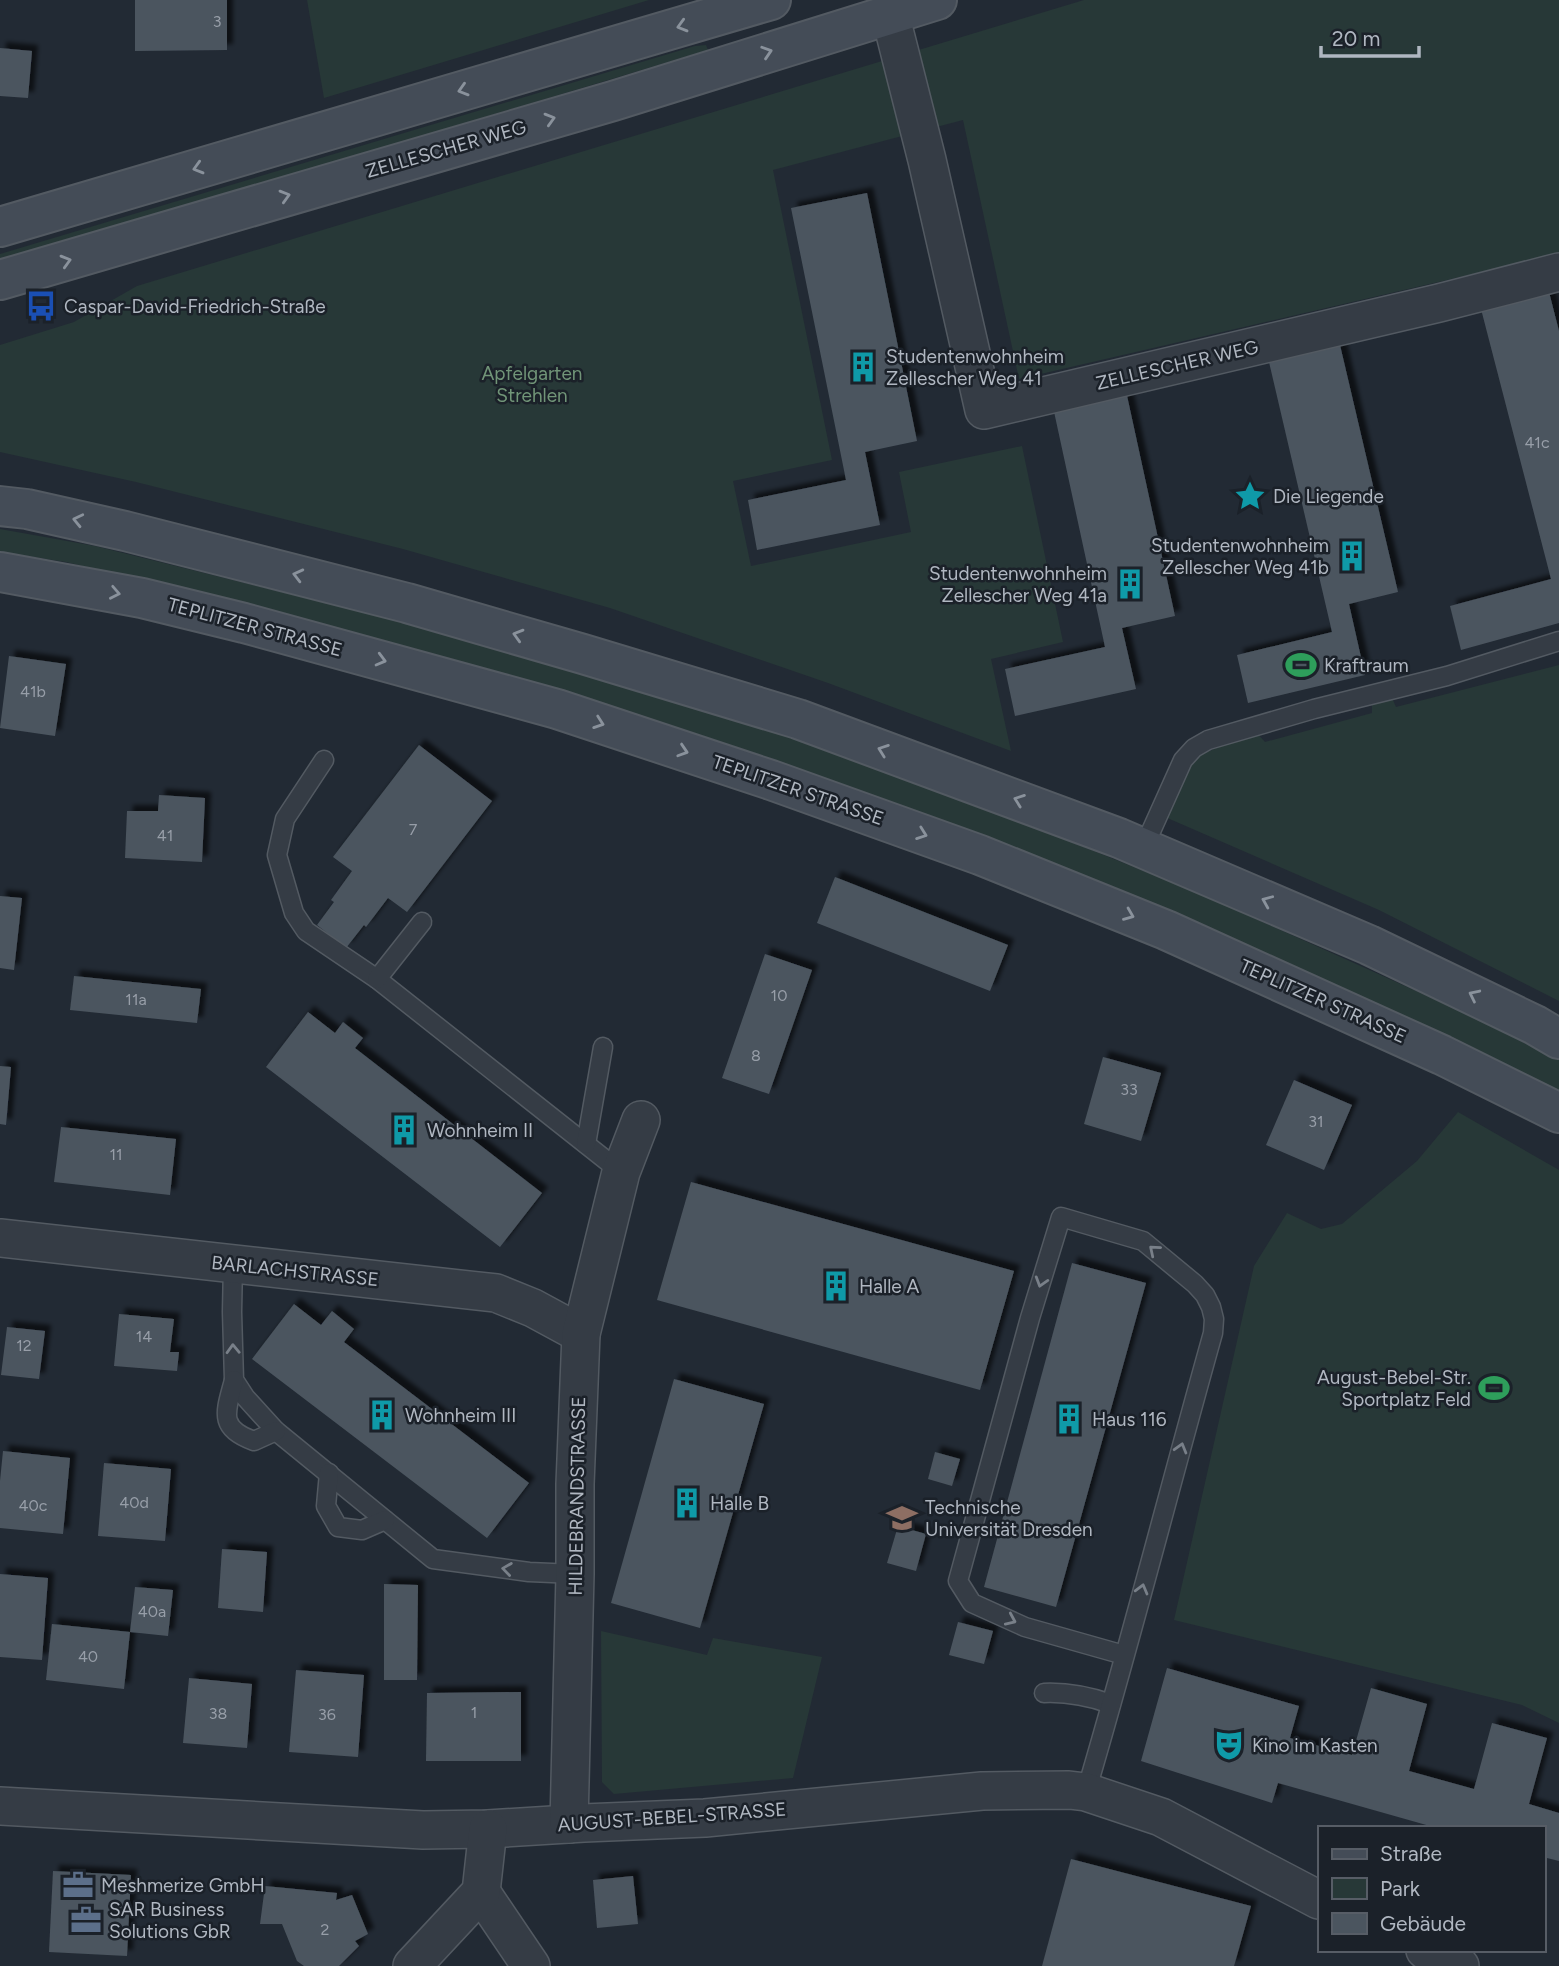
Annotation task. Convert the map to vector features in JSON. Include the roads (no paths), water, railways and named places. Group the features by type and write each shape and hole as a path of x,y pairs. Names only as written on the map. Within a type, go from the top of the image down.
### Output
{"main road":[{"path":"0,227 771,0"},
{"name":"ZELLESCHER WEG","path":"0,280 613,101 937,0"},
{"path":"0,506 27,509 125,531 407,603 791,717 1077,821 1369,945 1555,1030"},
{"name":"TEPLITZER STRASSE","path":"0,572 142,598 244,622 557,709 771,780 980,855 1166,930 1466,1067 1559,1114"}],"street":[{"name":"ZELLESCHER WEG","path":"890,14 985,410 1559,272"},
{"name":"HILDEBRANDSTRASSE","path":"569,1824 575,1484 581,1334 621,1172 641,1120"},
{"name":"BARLACHSTRASSE","path":"0,1238 496,1293 533,1308 581,1334"},
{"name":"AUGUST-BEBEL-STRASSE","path":"0,1806 423,1830 705,1818 982,1791 1069,1790 1086,1792 1161,1817 1318,1899"},
{"path":"412,1966 481,1892 488,1829"},
{"path":"481,1892 531,1966"},
{"path":"1429,1952 1460,1966"}],"lane":[{"path":"1143,849 1183,760 1194,748 1208,740 1314,709 1447,676 1559,641"},
{"path":"324,760 285,819 278,855 294,913 306,931 377,979 621,1172"},
{"path":"377,979 422,922"},
{"path":"586,1144 603,1047"},
{"path":"1086,1792 1111,1703 1213,1333 1214,1319 1205,1295 1195,1284 1143,1241 1061,1217 1030,1318 958,1581 972,1603 1025,1627 1124,1655"},
{"path":"233,1264 234,1380 226,1412 229,1426 239,1436 254,1440 276,1431"},
{"path":"234,1380 245,1397 276,1431 433,1559 529,1572 575,1574"},
{"path":"329,1473 326,1506 338,1527 362,1530 385,1520"},
{"path":"1044,1693 1064,1692 1111,1703"}],"place":[{"name":"Caspar-David-Friedrich-Straße","path":"41,306"},
{"name":"Studentenwohnheim Zellescher Weg 41","path":"863,367"},
{"name":"Die Liegende","path":"1250,496"},
{"name":"Studentenwohnheim Zellescher Weg 41b","path":"1352,556"},
{"name":"Studentenwohnheim Zellescher Weg 41a","path":"1130,584"},
{"name":"Kraftraum","path":"1301,665"},
{"name":"Wohnheim II","path":"404,1130"},
{"name":"Halle A","path":"836,1286"},
{"name":"August-Bebel-Str. Sportplatz Feld","path":"1494,1388"},
{"name":"Wohnheim III","path":"382,1415"},
{"name":"Haus 116","path":"1069,1419"},
{"name":"Halle B","path":"687,1503"},
{"name":"Technische Universität Dresden","path":"902,1518"},
{"name":"Kino im Kasten","path":"1229,1745"},
{"name":"Meshmerize GmbH","path":"78,1885"},
{"name":"SAR Business Solutions GbR","path":"86,1920"}],"park label":[{"name":"Apfelgarten Strehlen","path":"532,384"}]}
